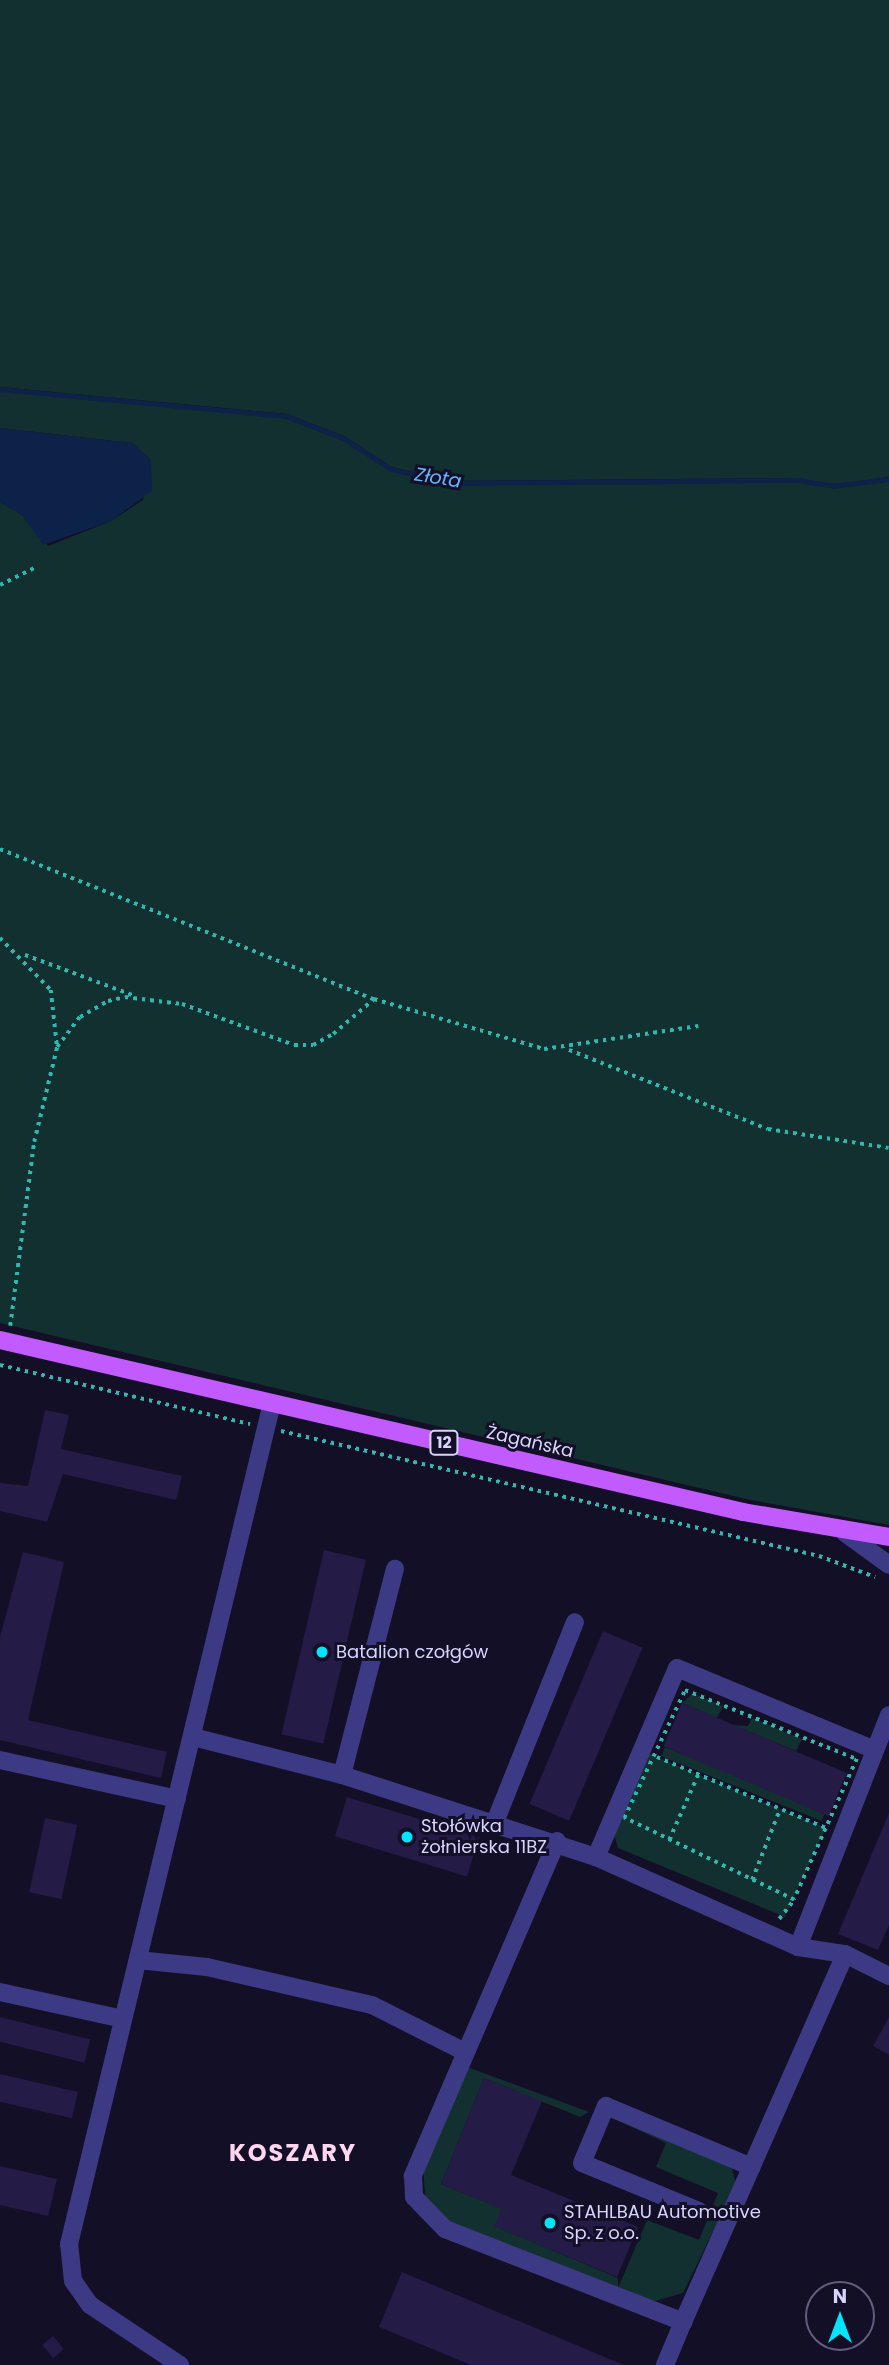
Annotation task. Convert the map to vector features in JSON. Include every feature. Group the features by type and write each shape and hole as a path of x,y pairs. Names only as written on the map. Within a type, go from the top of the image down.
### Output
{"main road":[{"name":"Żagańska","path":"3,1341 845,1533 889,1537"}],"street":[{"path":"180,2365 90,2305 73,2280 69,2258 123,2020 194,1737 272,1403"},
{"path":"845,1533 886,1572"},
{"path":"342,1775 395,1569"},
{"path":"495,1822 575,1622"},
{"path":"596,1857 677,1668 875,1750"},
{"path":"798,1947 889,1716"},
{"path":"194,1737 342,1775 557,1841 798,1947 845,1954 888,1975"},
{"path":"0,1760 177,1799"},
{"path":"557,1841 463,2051 413,2176 414,2197 423,2211 445,2230 683,2322"},
{"path":"665,2365 845,1954"},
{"path":"138,1959 207,1967 372,2005 463,2051"},
{"path":"0,1992 123,2020"},
{"path":"699,2211 582,2163 606,2106 752,2167"}],"path":[{"path":"0,584 38,566"},
{"path":"0,849 374,999 544,1049 567,1049 698,1026"},
{"path":"0,938 23,954 140,998 209,1012 262,1038 294,1045 313,1045 333,1034 374,999"},
{"path":"3,1341 34,1142 57,1047 51,990 23,954"},
{"path":"57,1047 93,1008 140,998"},
{"path":"567,1049 768,1129 889,1148"},
{"path":"0,1365 886,1572"},
{"path":"685,1690 857,1759 826,1828 794,1900 624,1818 685,1690"},
{"path":"652,1755 826,1828"},
{"path":"669,1840 698,1774"},
{"path":"752,1880 780,1809"}],"green space":[{"path":"0,0 889,0 889,477 833,485 798,478 450,481 392,467 344,436 287,414 0,387"},
{"path":"0,391 284,418 343,440 389,470 450,485 796,482 832,488 889,481 889,1525 746,1499 0,1323 0,502 22,515 48,546 111,521 143,500 151,460 132,443 0,428"},
{"path":"693,1693 723,1706 717,1718 682,1703"},
{"path":"752,1718 802,1739 796,1751 733,1725 748,1726"},
{"path":"665,1747 825,1812 822,1821 661,1756"},
{"path":"645,1752 826,1828 785,1917 618,1848 614,1834"},
{"path":"467,2067 589,2112 580,2117 484,2078 441,2184 498,2207 508,2194 495,2226 618,2278 618,2288 647,2220 699,2240 718,2193 656,2167 666,2143 617,2120 731,2165 736,2184 683,2293 648,2303 445,2222 425,2196 423,2165"}],"water":[{"path":"0,428 132,443 151,460 152,491 111,521 43,545 22,515 0,502"}],"building":[{"path":"45,1410 69,1415 61,1449 182,1476 176,1500 63,1474 47,1522 0,1511 0,1483 28,1486"},
{"name":"Batalion czołgów","path":"324,1550 366,1560 323,1744 281,1734"},
{"path":"23,1552 64,1562 28,1720 167,1752 161,1778 0,1740 0,1637"},
{"path":"603,1631 643,1648 569,1821 530,1804"},
{"path":"682,1703 847,1773 828,1816 664,1746"},
{"name":"Stołówka żołnierska 11BZ","path":"347,1797 479,1837 467,1877 335,1836"},
{"path":"889,1813 889,1925 878,1950 838,1934"},
{"path":"45,1818 77,1825 61,1899 29,1892"},
{"path":"0,2017 90,2039 84,2063 0,2042"},
{"path":"889,2017 889,2055 873,2046"},
{"path":"0,2074 78,2092 72,2118 0,2102"},
{"path":"484,2078 542,2101 511,2175 638,2227 617,2277 494,2226 502,2209 441,2184"},
{"path":"0,2166 57,2179 48,2216 0,2205"},
{"path":"402,2272 624,2365 471,2365 379,2327"},
{"path":"53,2336 64,2349 53,2358 42,2345"}],"waterway":[{"name":"Złota","path":"0,389 286,416 343,438 391,469 449,483 797,480 833,486 889,479"}],"place":[{"name":"Batalion czołgów","path":"322,1652"},
{"name":"Stołówka żołnierska 11BZ","path":"407,1837"},
{"name":"STAHLBAU Automotive Sp. z o.o.","path":"550,2223"}],"district":[{"name":"KOSZARY","path":"293,2153"}]}
